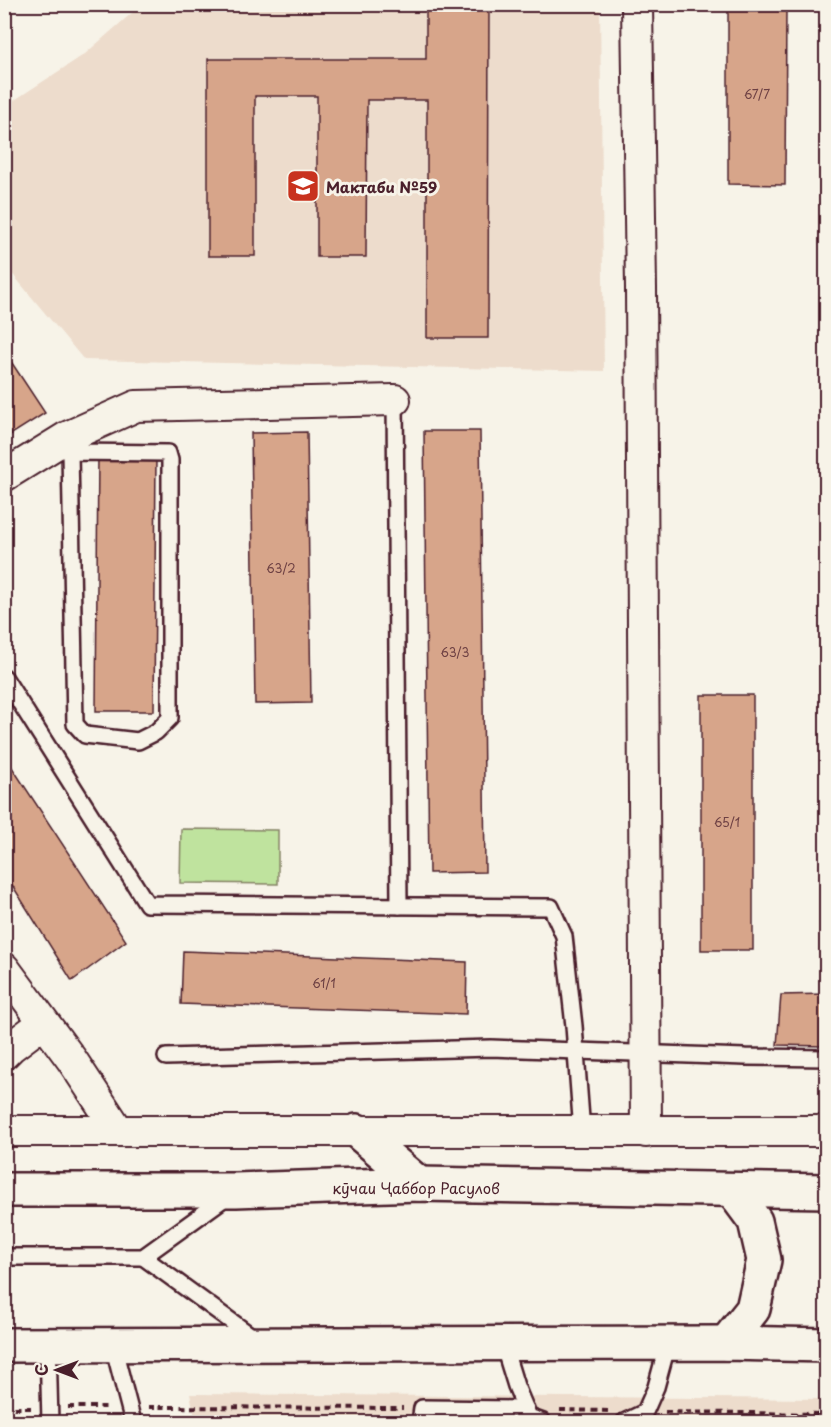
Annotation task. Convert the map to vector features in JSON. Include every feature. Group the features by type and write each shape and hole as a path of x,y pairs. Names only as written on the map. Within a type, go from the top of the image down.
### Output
{"main road":[{"path":"357,1131 419,1184"},
{"name":"кӯчаи Ҷаббор Расулов","path":"4,1190 236,1190 419,1184 826,1191"},
{"path":"726,1342 753,1309 764,1260 755,1221 732,1190"},
{"path":"4,1345 726,1342 826,1345"}],"street":[{"path":"637,4 646,1132"},
{"path":"4,476 68,445 136,406 395,400"},
{"path":"4,968 72,1060 118,1130"},
{"path":"4,1054 43,1023"},
{"path":"4,1131 826,1131"}],"lane":[{"path":"395,400 399,906"},
{"path":"68,445 168,453 170,460 170,718 156,732 138,741 85,735 75,724 68,445"},
{"path":"4,677 147,904 551,907 564,936 582,1132"},
{"path":"165,1057 491,1048 826,1058"},
{"path":"4,1257 143,1257 236,1190"},
{"path":"143,1257 262,1344"},
{"path":"624,1422 643,1417 656,1387 668,1343"},
{"path":"421,1415 532,1418 516,1386 503,1344"},
{"path":"48,1345 50,1415"},
{"path":"113,1345 133,1422"}],"path":[{"path":"4,1408 50,1415 129,1407 421,1415"},
{"path":"532,1418 826,1414"}],"shaded area":[{"name":"Мактаби №59","path":"141,5 600,5 604,371 84,360 5,265 4,107 85,54"},
{"path":"190,1394 826,1399 826,1422 196,1422"}],"green space":[{"path":"181,829 278,830 278,884 180,883"}],"building":[{"path":"426,4 489,4 488,338 427,338 427,100 367,100 366,257 317,257 317,96 255,96 255,256 208,256 208,59 426,59"},
{"path":"728,4 786,4 785,185 728,184"},
{"path":"4,351 45,413 4,439"},
{"path":"424,431 480,431 485,872 429,873"},
{"path":"307,432 311,703 255,704 251,433"},
{"path":"98,454 156,454 154,711 96,711"},
{"path":"701,695 753,695 753,950 701,950"},
{"path":"4,755 126,941 72,981 4,872"},
{"path":"183,951 467,962 466,1014 181,1004"},
{"path":"826,994 826,1046 777,1045 781,995"}],"place":[{"name":"Мактаби №59","path":"303,186"}]}
